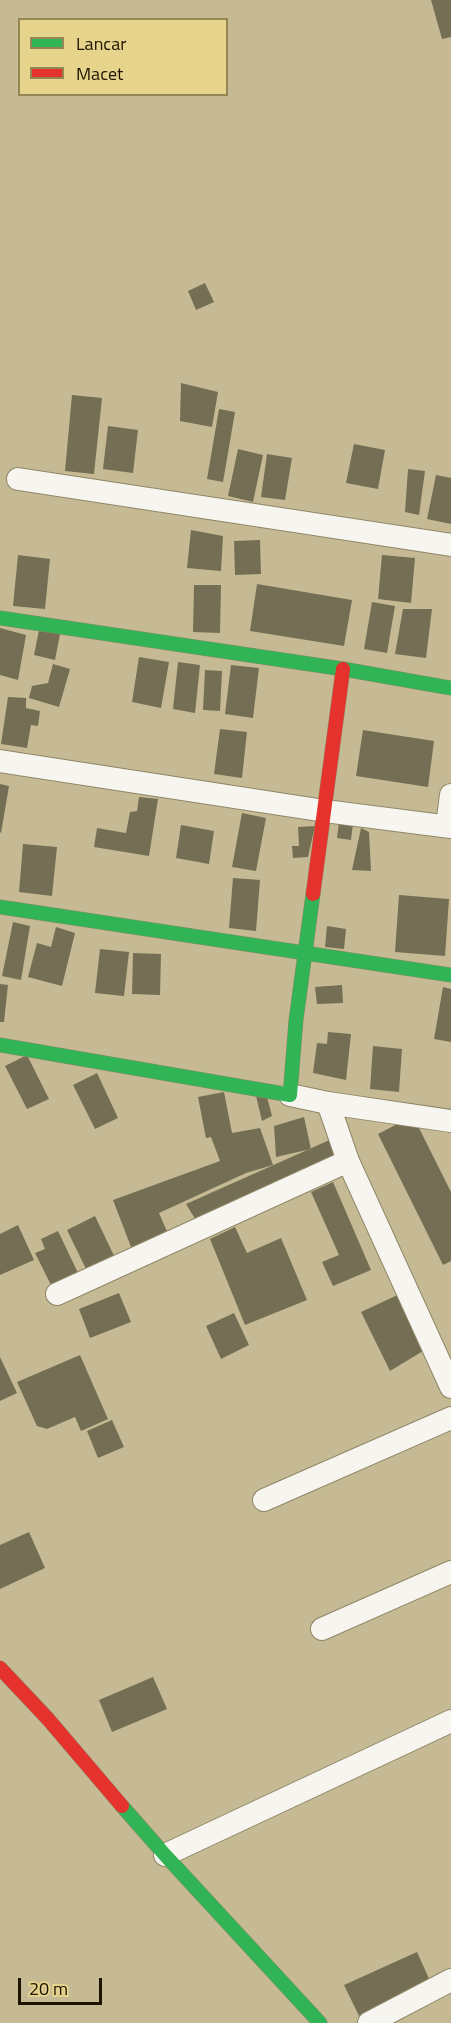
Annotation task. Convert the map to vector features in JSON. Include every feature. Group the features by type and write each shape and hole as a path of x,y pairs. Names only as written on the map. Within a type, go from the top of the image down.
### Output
{"street":[{"path":"18,479 451,545"},
{"path":"0,618 451,687"},
{"path":"290,1095 291,1050 343,669"},
{"path":"0,760 325,811 449,826 451,795"},
{"path":"0,907 451,975"},
{"path":"0,1045 220,1085 451,1121"},
{"path":"328,1103 348,1161 451,1387"},
{"path":"57,1294 348,1161"},
{"path":"264,1500 451,1418"},
{"path":"322,1629 451,1572"},
{"path":"0,1668 48,1719 165,1855 319,2022"},
{"path":"165,1855 451,1721"},
{"path":"369,2023 451,1980"}],"building":[{"path":"431,0 451,0 451,37 442,39"},
{"path":"205,283 214,302 196,310 188,291"},
{"path":"181,383 218,392 212,427 180,421"},
{"path":"72,395 102,398 94,474 65,471"},
{"path":"219,409 235,412 223,482 207,479"},
{"path":"108,426 138,430 133,473 103,469"},
{"path":"354,444 385,450 378,489 346,483"},
{"path":"238,449 263,455 253,502 228,496"},
{"path":"267,454 292,458 285,500 261,497"},
{"path":"408,469 425,471 419,515 405,512"},
{"path":"436,475 451,478 451,524 427,519"},
{"path":"191,530 223,536 221,571 187,568"},
{"path":"260,540 261,574 235,575 234,541"},
{"path":"18,555 50,559 45,609 13,606"},
{"path":"382,555 415,558 411,603 378,599"},
{"path":"257,584 352,600 344,646 250,631"},
{"path":"194,585 221,585 220,633 193,632"},
{"path":"372,602 395,606 387,653 364,649"},
{"path":"403,609 432,609 426,658 395,654"},
{"path":"0,628 26,635 18,680 0,675"},
{"path":"39,630 60,634 55,660 34,655"},
{"path":"139,657 169,662 161,708 132,702"},
{"path":"178,662 200,665 195,713 173,709"},
{"path":"53,664 70,669 59,707 29,698 32,686 48,683"},
{"path":"231,665 259,668 253,718 225,714"},
{"path":"205,670 222,671 220,711 203,710"},
{"path":"8,697 26,698 26,708 40,711 38,726 31,725 27,748 1,744"},
{"path":"220,729 247,732 242,778 214,774"},
{"path":"363,730 434,741 428,787 356,776"},
{"path":"0,784 9,786 1,833 0,832"},
{"path":"139,797 158,799 149,856 94,847 97,828 126,833 130,812 137,811"},
{"path":"242,813 266,818 256,871 232,867"},
{"path":"339,822 353,824 351,840 337,838"},
{"path":"181,825 214,831 209,864 176,858"},
{"path":"315,826 308,857 293,858 292,846 299,846 298,827"},
{"path":"361,828 369,832 371,871 352,870"},
{"path":"23,844 57,847 52,896 19,892"},
{"path":"233,878 260,880 256,931 229,928"},
{"path":"399,895 449,899 445,956 395,952"},
{"path":"13,922 30,926 21,980 2,976"},
{"path":"327,926 346,929 344,949 325,947"},
{"path":"56,927 75,933 62,986 28,977 37,943 51,947"},
{"path":"100,949 129,952 124,996 95,993"},
{"path":"133,953 161,954 160,995 132,994"},
{"path":"0,984 8,985 4,1022 0,1022"},
{"path":"342,985 343,1003 317,1004 315,987"},
{"path":"443,987 451,989 451,1042 434,1039"},
{"path":"328,1032 351,1034 346,1080 313,1073 317,1043 327,1044"},
{"path":"373,1046 402,1049 399,1092 370,1089"},
{"path":"27,1055 49,1099 27,1109 5,1066"},
{"path":"97,1073 118,1118 95,1129 73,1085"},
{"path":"224,1092 232,1133 260,1128 273,1165 246,1173 159,1213 169,1236 131,1247 113,1200 220,1161 211,1137 206,1138 198,1097"},
{"path":"256,1096 267,1097 272,1116 262,1121"},
{"path":"413,1116 451,1192 451,1261 443,1265 378,1134"},
{"path":"304,1117 311,1149 276,1157 274,1126"},
{"path":"334,1138 340,1159 197,1222 186,1204"},
{"path":"333,1182 371,1270 333,1286 322,1262 339,1255 311,1192"},
{"path":"95,1216 117,1262 89,1275 67,1230"},
{"path":"18,1225 34,1260 0,1275 0,1234"},
{"path":"235,1227 247,1253 281,1238 307,1300 245,1325 210,1239"},
{"path":"58,1231 79,1275 52,1287 35,1253 45,1249 41,1239"},
{"path":"404,1292 428,1348 390,1371 361,1312"},
{"path":"119,1293 131,1322 90,1338 79,1309"},
{"path":"234,1313 249,1345 221,1359 206,1326"},
{"path":"80,1355 108,1419 81,1431 75,1417 47,1429 37,1426 17,1382"},
{"path":"0,1357 17,1393 0,1401"},
{"path":"112,1420 124,1447 98,1458 87,1431"},
{"path":"29,1532 45,1568 0,1589 0,1545"},
{"path":"153,1677 167,1709 112,1732 99,1700"},
{"path":"417,1952 431,1983 359,2016 344,1985"}],"traffic: fast":[{"path":"0,618 343,669 451,688"},
{"path":"0,1045 290,1095 296,1020 313,894"},
{"path":"0,907 451,975"},
{"path":"122,1806 320,2023"}],"traffic: jam":[{"path":"313,894 343,669"},
{"path":"0,1668 48,1719 122,1806"}]}
